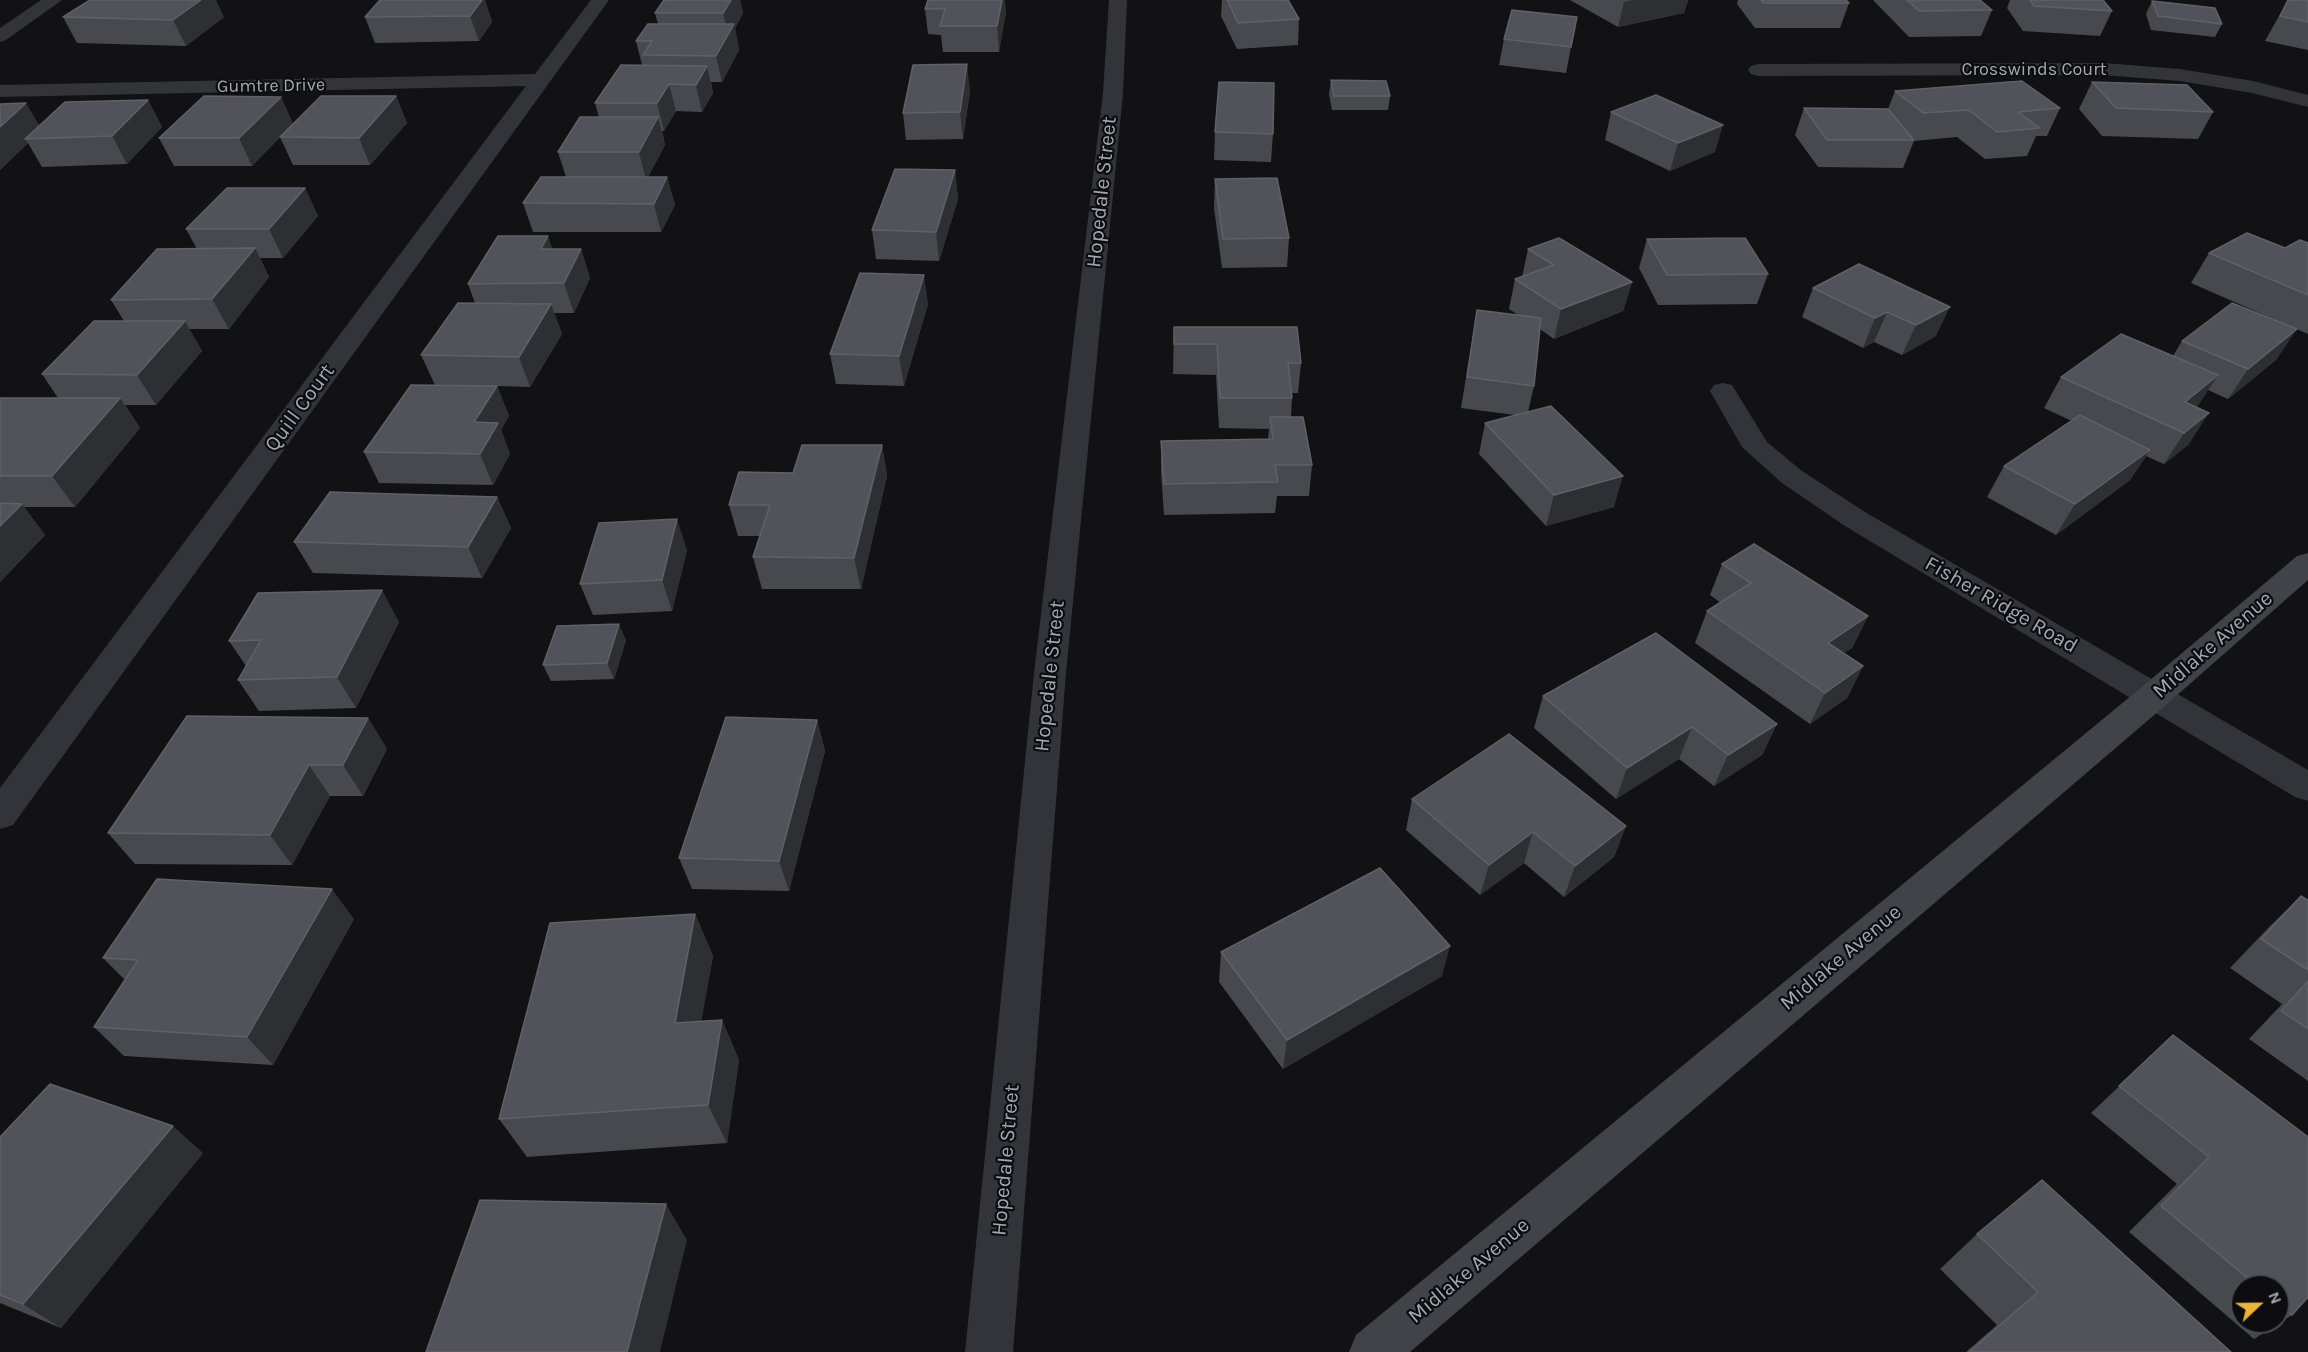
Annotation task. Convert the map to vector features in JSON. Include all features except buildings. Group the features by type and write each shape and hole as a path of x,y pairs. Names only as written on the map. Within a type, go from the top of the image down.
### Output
{"street":[{"path":"0,36 53,0"},
{"name":"Quill Court","path":"0,815 600,0"},
{"name":"Hopedale Street","path":"989,1352 1050,673 1113,93 1118,0"},
{"name":"Crosswinds Court","path":"1758,70 2103,69 2180,75 2253,87 2308,101"},
{"name":"Gumtre Drive","path":"0,91 542,80"},
{"name":"Fisher Ridge Road","path":"1723,391 1756,447 1792,477 1855,519 2308,787"},
{"name":"Midlake Avenue","path":"1373,1352 2155,695 2308,563"}]}
